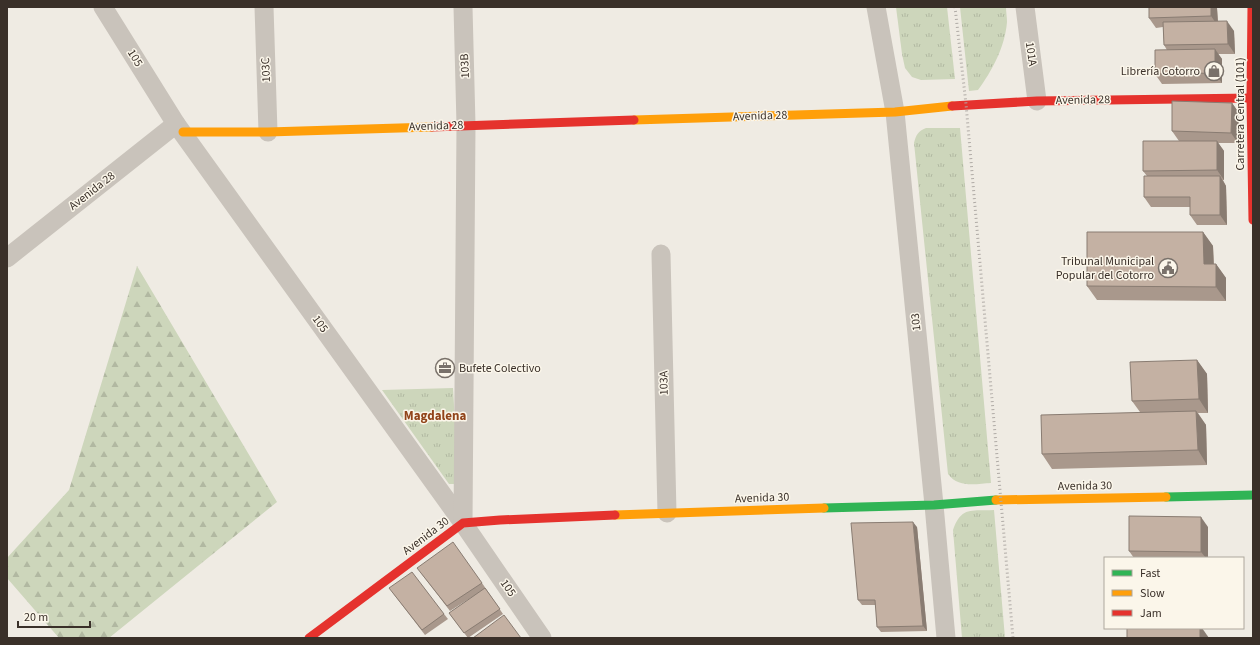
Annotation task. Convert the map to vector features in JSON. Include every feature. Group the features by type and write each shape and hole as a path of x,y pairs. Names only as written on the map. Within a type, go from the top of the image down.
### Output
{"street":[{"name":"105","path":"103,7 180,128 463,523 542,638"},
{"name":"103C","path":"264,7 268,132"},
{"name":"103B","path":"463,7 466,125 463,523"},
{"name":"103","path":"876,7 895,112 946,638"},
{"name":"101A","path":"1024,7 1037,100"},
{"name":"Carretera Central (101)","path":"1252,7 1251,98 1253,220"},
{"name":"Avenida 28","path":"7,258 180,128 268,132 895,112 966,104 1037,100 1251,98"},
{"name":"103A","path":"661,254 667,513"},
{"name":"Avenida 30","path":"309,638 463,523 667,513 934,505 1000,500 1253,495"}],"green space":[{"path":"896,7 947,7 955,79 921,80 912,77 905,68"},
{"path":"960,7 1006,7 1006,31 1001,49 993,67 978,90 969,91"},
{"path":"926,128 960,128 991,483 962,483 952,478 948,474 914,143 921,130"},
{"path":"137,266 277,502 109,638 59,638 7,578 7,558 69,490"},
{"path":"453,388 458,476 457,484 449,484 382,390"},
{"path":"994,510 1005,638 962,638 953,530 956,522 964,513 968,511"}],"building":[{"path":"1149,7 1211,7 1211,16 1149,18"},
{"path":"1227,21 1228,44 1164,45 1163,22"},
{"path":"1215,49 1215,73 1155,74 1155,50"},
{"path":"1172,101 1232,103 1231,133 1172,131"},
{"path":"1143,141 1217,141 1217,170 1143,171"},
{"path":"1144,176 1220,176 1220,215 1190,215 1190,197 1144,197"},
{"path":"1087,232 1203,232 1204,264 1216,264 1216,287 1087,286"},
{"path":"1197,360 1199,399 1132,401 1130,362"},
{"path":"1196,411 1198,450 1042,454 1041,415"},
{"path":"1129,516 1201,517 1201,552 1129,551"},
{"path":"913,522 923,626 877,627 875,600 858,600 851,523"},
{"path":"453,542 482,583 447,606 417,568"},
{"path":"412,572 444,614 422,630 389,588"},
{"path":"485,588 500,609 464,633 449,613"},
{"path":"504,615 521,638 473,638"},
{"path":"1127,629 1200,629 1200,638 1127,638"}],"railway":[{"path":"955,7 966,104 1013,638"}],"traffic: fast":[{"path":"1166,497 1253,495"},
{"path":"824,508 934,505 996,500"}],"traffic: slow":[{"path":"634,120 895,112 952,106"},
{"path":"183,132 268,132 432,127"},
{"path":"996,500 1166,497"},
{"path":"615,515 824,508"}],"traffic: jam":[{"path":"1252,7 1251,98 1253,220"},
{"path":"952,106 1037,101 1251,98"},
{"path":"432,127 634,120"},
{"path":"309,638 463,523 615,515"}],"place":[{"name":"Librería Cotorro","path":"1214,71"},
{"name":"Tribunal Municipal Popular del Cotorro","path":"1168,268"},
{"name":"Bufete Colectivo","path":"445,368"}],"district":[{"name":"Magdalena","path":"435,416"}]}
